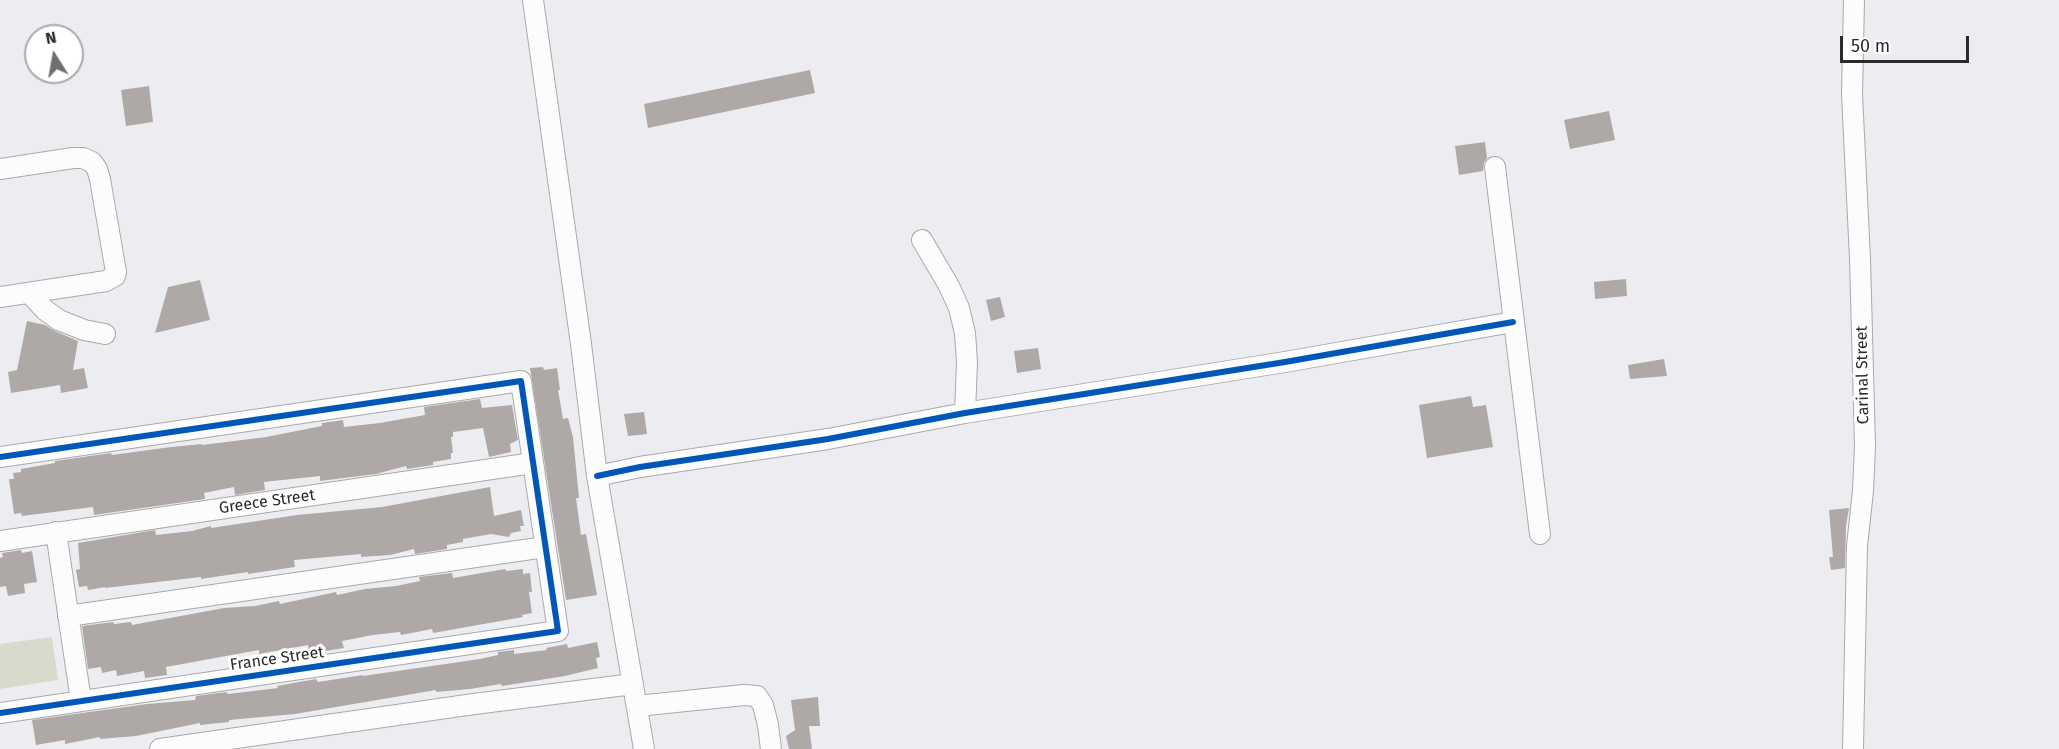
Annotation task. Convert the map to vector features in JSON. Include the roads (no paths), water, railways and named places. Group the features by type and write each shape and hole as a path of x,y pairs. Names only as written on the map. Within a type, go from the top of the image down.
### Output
{"street":[{"path":"533,0 597,476 644,749"},
{"name":"Carinal Street","path":"1853,749 1857,546 1865,446 1860,259 1852,94 1854,0"},
{"path":"0,169 73,158 83,158 92,162 100,179 116,268 116,276 106,281 0,297"},
{"path":"1495,167 1540,534"},
{"path":"922,240 959,308 965,333 968,362 964,413"},
{"path":"29,293 59,320 84,330 105,334"},
{"path":"597,476 668,462 828,439 964,413 1285,362 1513,322"},
{"path":"0,457 521,381 545,547 69,616"},
{"name":"Greece Street","path":"0,541 533,463"},
{"path":"56,532 81,701"},
{"name":"France Street","path":"0,713 558,631 545,547"},
{"path":"160,749 474,704 633,684"},
{"path":"637,706 744,695 757,696 763,705 771,749"}]}
